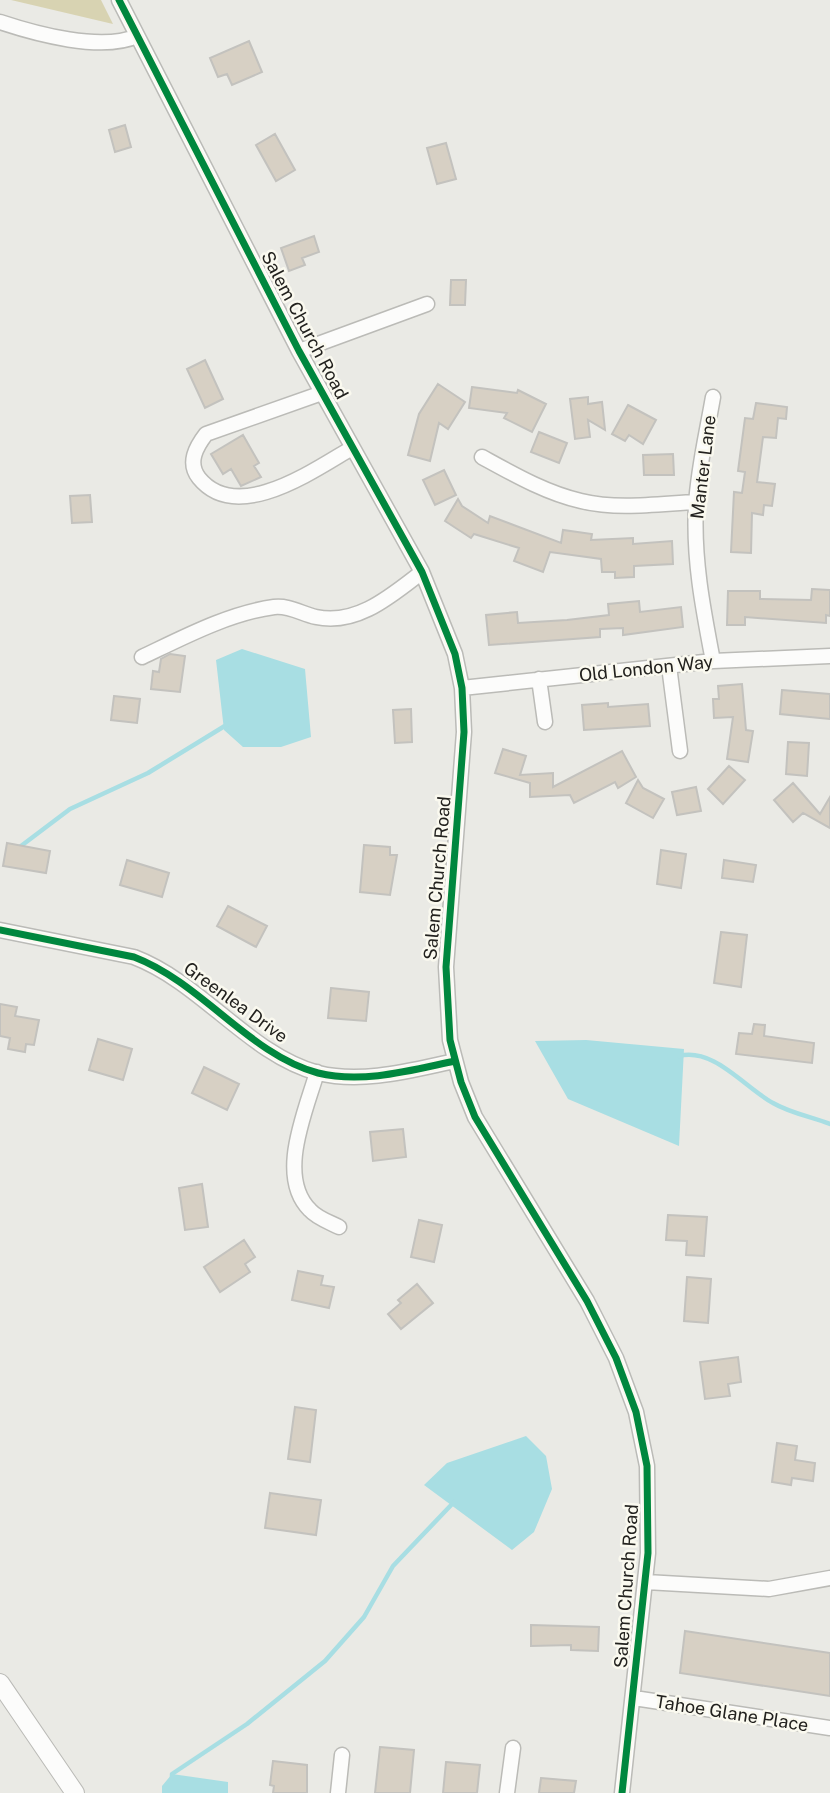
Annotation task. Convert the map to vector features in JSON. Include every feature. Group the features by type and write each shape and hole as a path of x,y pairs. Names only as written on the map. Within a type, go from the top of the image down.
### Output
{"main road":[{"path":"0,1683 75,1793"}],"street":[{"name":"Salem Church Road","path":"118,0 299,351 422,572 447,629 462,688 464,732 445,990 455,1061 475,1117 587,1301 626,1383 636,1412 647,1466 649,1531 646,1582 622,1793"},
{"path":"0,22 33,32 101,43 125,41 137,36"},
{"path":"299,351 427,304"},
{"path":"322,393 206,434 194,455 193,466 197,476 208,487 225,494 253,496 305,476 352,448"},
{"name":"Manter Lane","path":"713,397 696,502 697,571 713,661"},
{"path":"482,457 543,488 582,501 620,506 696,502"},
{"path":"142,657 229,620 275,607 317,618 339,618 366,610 384,602 422,572"},
{"name":"Old London Way","path":"462,688 713,661 830,656"},
{"path":"669,667 680,751"},
{"path":"539,679 545,722"},
{"name":"Greenlea Drive","path":"0,930 134,957 153,964 193,989 254,1038 317,1072 370,1076 455,1061"},
{"path":"317,1072 298,1140 297,1184 301,1199 311,1212 339,1227"},
{"path":"646,1582 769,1589 830,1578"},
{"name":"Tahoe Glane Place","path":"634,1698 830,1728"},
{"path":"507,1793 513,1748"},
{"path":"338,1793 342,1755"}],"shaded area":[{"path":"11,0 101,0 113,24"}],"water":[{"path":"242,649 305,669 311,737 281,747 243,747 224,730 216,660"},
{"path":"586,1040 684,1049 679,1146 568,1099 535,1041"},
{"path":"526,1436 546,1456 552,1489 534,1532 512,1550 424,1485 447,1463"},
{"path":"172,1774 228,1782 228,1793 162,1793 162,1786"}],"building":[{"path":"249,41 262,72 232,85 227,74 218,77 210,58"},
{"path":"125,125 131,147 115,152 109,130"},
{"path":"275,134 295,170 276,181 256,145"},
{"path":"446,143 456,179 437,184 427,148"},
{"path":"314,236 319,252 302,258 305,265 289,271 281,248"},
{"path":"451,280 466,280 465,305 450,305"},
{"path":"205,360 223,399 205,408 187,369"},
{"path":"438,384 465,402 448,429 439,423 430,461 408,455 419,414"},
{"path":"472,387 517,393 518,390 546,404 532,432 504,418 507,413 469,408"},
{"path":"588,397 588,404 602,402 605,430 588,420 590,437 575,439 570,399"},
{"path":"756,403 787,407 786,419 778,418 776,438 763,437 757,482 775,484 772,506 764,505 763,515 752,513 751,553 731,552 734,492 742,493 745,472 738,471 745,418 753,419"},
{"path":"628,405 656,420 643,444 629,435 625,441 612,434"},
{"path":"539,432 567,443 559,463 531,452"},
{"path":"243,435 259,463 254,466 261,477 241,486 231,469 223,474 211,454"},
{"path":"673,454 674,475 644,475 643,455"},
{"path":"444,470 456,495 435,505 423,480"},
{"path":"90,495 92,522 72,523 70,496"},
{"path":"458,499 462,506 488,523 490,516 561,543 563,530 592,534 591,540 633,538 633,544 672,541 673,564 634,566 634,577 615,578 615,572 602,572 601,559 550,552 543,572 514,561 519,548 474,534 471,538 445,521"},
{"path":"812,589 830,590 830,616 826,615 826,623 745,617 745,625 727,625 728,591 760,591 760,599 811,600"},
{"path":"639,601 640,612 681,607 683,627 623,635 623,628 600,629 600,637 489,645 486,615 517,612 518,623 567,620 609,615 608,604"},
{"path":"170,654 185,656 180,692 151,689 153,671 159,672 161,659"},
{"path":"742,684 746,730 753,731 748,762 727,759 733,717 714,718 713,699 719,699 718,686"},
{"path":"782,690 830,694 830,719 780,714"},
{"path":"114,696 140,699 137,723 111,720"},
{"path":"608,703 608,707 648,704 650,726 584,730 582,705"},
{"path":"411,709 412,742 395,743 393,710"},
{"path":"788,742 809,743 807,776 786,774"},
{"path":"503,749 526,756 520,775 553,773 553,787 622,751 636,777 618,788 615,782 574,803 570,795 530,797 530,783 495,773"},
{"path":"729,766 745,780 723,804 708,789"},
{"path":"638,780 643,788 664,799 653,818 626,803"},
{"path":"793,783 820,814 830,797 830,828 803,813 793,822 774,800"},
{"path":"696,787 701,811 677,815 672,792"},
{"path":"7,843 50,851 46,873 3,866"},
{"path":"364,845 390,847 390,855 397,855 390,895 360,892"},
{"path":"661,850 686,854 681,888 657,884"},
{"path":"127,860 169,873 162,897 120,885"},
{"path":"724,860 756,865 753,882 722,878"},
{"path":"228,906 267,926 256,947 217,926"},
{"path":"721,932 747,935 741,987 714,983"},
{"path":"331,988 369,992 366,1021 328,1018"},
{"path":"0,1004 17,1007 15,1016 39,1020 34,1045 26,1044 25,1052 8,1049 10,1038 0,1036"},
{"path":"754,1024 765,1025 764,1036 814,1043 812,1063 736,1054 739,1033 752,1034"},
{"path":"98,1039 132,1049 123,1080 89,1070"},
{"path":"204,1067 239,1084 227,1110 192,1093"},
{"path":"403,1129 406,1157 373,1161 370,1132"},
{"path":"202,1184 208,1227 185,1230 179,1188"},
{"path":"668,1215 707,1217 704,1256 686,1255 687,1241 666,1240"},
{"path":"419,1220 442,1225 434,1262 411,1257"},
{"path":"244,1240 255,1257 245,1264 250,1272 220,1292 204,1267"},
{"path":"298,1271 323,1276 321,1285 334,1287 329,1308 292,1300"},
{"path":"687,1277 711,1279 708,1323 684,1321"},
{"path":"417,1284 433,1303 401,1329 388,1314 401,1303 398,1300"},
{"path":"738,1357 741,1382 728,1384 730,1396 705,1399 700,1362"},
{"path":"295,1407 316,1410 310,1462 288,1459"},
{"path":"777,1443 797,1446 795,1460 815,1463 813,1481 792,1478 791,1485 772,1482"},
{"path":"270,1493 321,1500 316,1535 265,1528"},
{"path":"531,1625 599,1627 598,1651 571,1650 571,1645 531,1646"},
{"path":"685,1631 830,1653 830,1696 680,1673"},
{"path":"380,1747 414,1750 410,1793 375,1793"},
{"path":"273,1761 307,1765 307,1793 273,1793 274,1786 270,1785"},
{"path":"446,1762 480,1765 477,1793 443,1793"},
{"path":"541,1778 576,1781 574,1793 539,1793"}],"waterway":[{"path":"17,849 70,809 148,773 228,724"},
{"path":"679,1056 705,1057 729,1070 773,1103 830,1124"},
{"path":"172,1778 172,1774 247,1724 325,1661 364,1617 393,1566 454,1502"}],"cycle path":[{"path":"119,0 299,351 422,572 455,654 462,688 464,732 446,967 450,1040 461,1082 475,1117 587,1301 616,1358 636,1412 647,1466 648,1553 622,1793"},
{"path":"0,930 134,957 182,984 270,1051 293,1064 318,1073 370,1076 405,1072 455,1061"}]}
